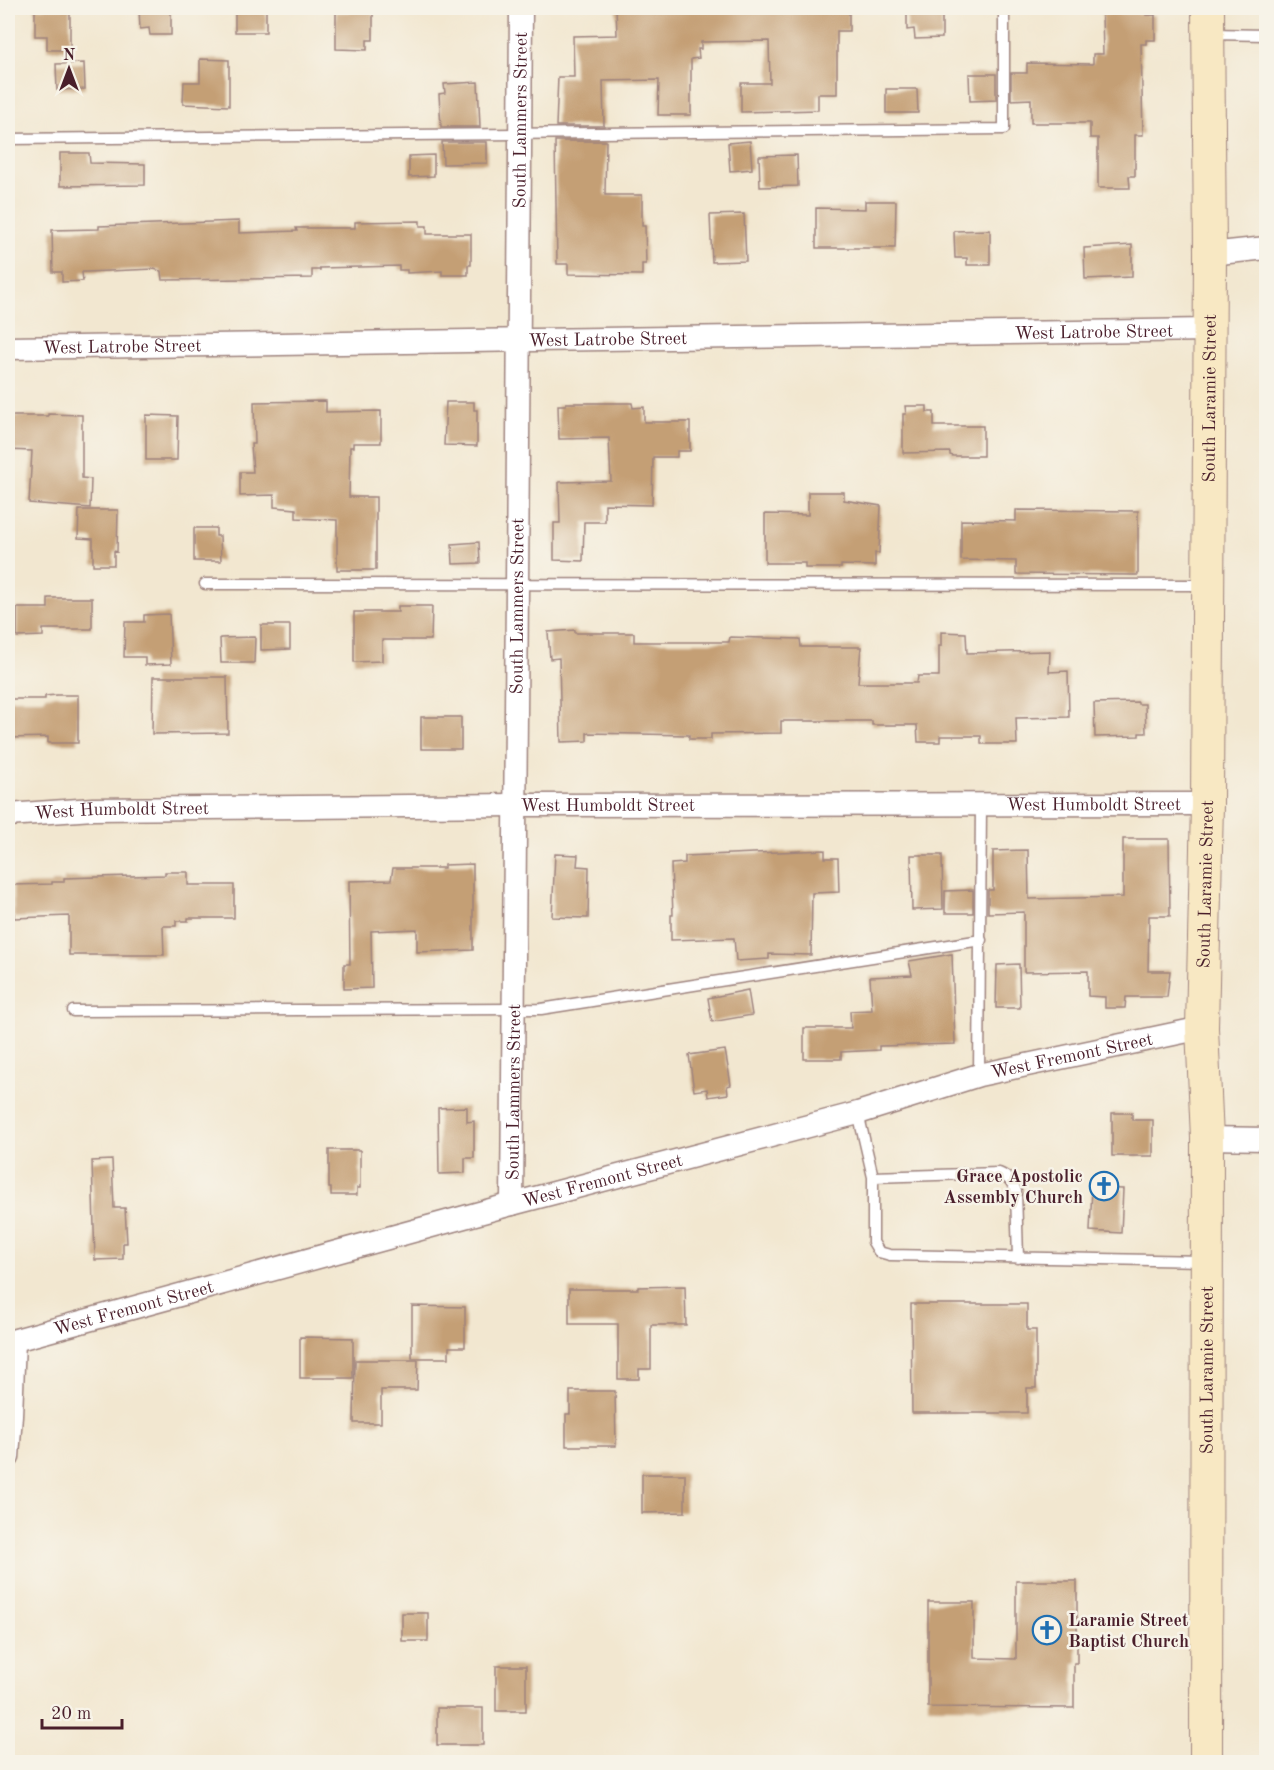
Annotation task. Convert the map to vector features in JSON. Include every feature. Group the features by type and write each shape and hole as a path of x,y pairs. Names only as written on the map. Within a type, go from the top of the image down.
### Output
{"street":[{"name":"South Lammers Street","path":"512,1204 517,805 521,8"},
{"name":"South Laramie Street","path":"1206,1762 1207,1138 1202,1028 1207,804 1210,254 1208,21"},
{"path":"1210,254 1266,248"},
{"name":"West Latrobe Street","path":"8,348 1209,330"},
{"name":"West Humboldt Street","path":"8,815 93,809 517,805 1207,804"},
{"name":"West Fremont Street","path":"11,1342 512,1204 858,1113 979,1075 1202,1028"},
{"path":"1207,1138 1266,1139"},
{"path":"8,1457 11,1415 11,1342"}],"lane":[{"path":"8,139 1005,129 1005,8"},
{"path":"1208,21 1266,35"},
{"path":"205,584 1208,585"},
{"path":"979,1075 981,804"},
{"path":"73,1011 541,1009 981,940"},
{"path":"858,1113 873,1177 873,1242 879,1252 890,1255 1206,1262"},
{"path":"873,1177 999,1173 1006,1176 1013,1182 1016,1191 1018,1258"}],"building":[{"path":"35,8 70,8 70,50 47,50 47,36 35,36"},
{"path":"139,8 171,8 171,35 150,35 149,28 140,29"},
{"path":"235,8 266,8 266,32 235,32"},
{"path":"616,8 747,8 747,10 849,8 849,31 837,31 837,94 818,94 818,110 741,112 741,83 770,83 769,41 701,42 701,49 698,49 699,58 691,59 691,115 658,115 659,80 603,81 604,126 556,126 558,77 574,77 573,36 617,35"},
{"path":"907,8 942,8 942,38 915,39 914,29 907,30"},
{"path":"336,12 373,12 373,40 367,40 367,50 336,49"},
{"path":"1102,13 1155,15 1155,40 1146,40 1146,44 1141,44 1143,135 1135,135 1135,176 1129,176 1130,188 1098,188 1098,138 1090,138 1090,123 1031,123 1031,99 1011,100 1011,73 1027,73 1027,63 1093,64 1093,54 1103,54"},
{"path":"200,59 229,60 229,106 183,104 184,82 200,82"},
{"path":"84,63 85,89 57,90 56,64"},
{"path":"969,74 996,74 996,100 970,101"},
{"path":"478,82 480,127 441,127 439,94 445,93 444,84"},
{"path":"886,89 917,89 918,113 886,113"},
{"path":"555,141 606,141 605,195 642,195 646,264 642,264 642,275 568,274 568,264 557,264"},
{"path":"750,141 752,169 730,171 728,143"},
{"path":"442,142 487,142 487,163 443,164"},
{"path":"60,153 89,153 90,163 145,164 145,185 60,186"},
{"path":"434,155 434,176 409,177 409,156"},
{"path":"797,155 798,186 760,187 759,156"},
{"path":"865,201 896,201 895,248 816,248 816,208 865,209"},
{"path":"744,214 746,261 712,262 710,215"},
{"path":"239,221 239,233 297,231 296,228 355,228 355,222 420,221 420,226 427,226 427,234 471,234 471,265 468,265 468,275 442,275 442,271 407,273 407,270 399,270 399,266 320,268 320,270 312,270 312,278 162,280 161,271 154,269 82,272 83,281 62,282 62,272 53,272 52,230"},
{"path":"990,230 990,265 967,265 967,258 955,258 954,231"},
{"path":"1132,245 1132,277 1085,279 1084,248"},
{"path":"326,401 326,412 381,411 381,443 353,443 353,447 350,447 349,497 376,497 376,570 337,570 337,520 296,518 296,509 274,507 274,495 240,496 240,472 253,472 251,444 255,444 254,402"},
{"path":"446,402 474,402 474,410 477,410 477,446 444,445"},
{"path":"566,403 632,403 633,408 644,407 644,422 690,422 690,451 677,451 677,457 653,457 652,505 605,504 605,522 584,522 583,561 554,560 554,523 560,523 559,482 611,481 609,438 559,439 558,405 566,405"},
{"path":"905,406 927,406 927,412 934,412 934,426 983,426 983,456 953,456 950,452 903,453"},
{"path":"48,414 82,415 82,478 91,479 90,508 29,503 32,451 8,450 8,416 48,416"},
{"path":"146,415 178,416 177,460 146,460"},
{"path":"808,492 844,492 844,500 881,506 879,553 875,553 875,566 841,565 841,568 805,568 805,563 765,563 765,514 808,515"},
{"path":"79,510 118,510 117,552 114,551 114,565 93,565 93,539 78,538"},
{"path":"1016,510 1138,511 1138,575 1016,574 1016,561 961,560 961,520 1016,521"},
{"path":"194,528 216,528 216,536 220,536 221,561 194,561"},
{"path":"479,542 480,563 453,564 452,544"},
{"path":"48,598 92,598 92,629 43,629 43,636 17,637 17,608 48,608"},
{"path":"398,606 432,606 431,640 382,640 382,661 354,662 354,612 398,612"},
{"path":"169,614 171,664 145,665 145,657 124,657 125,622 144,622 144,615"},
{"path":"261,625 290,625 290,649 261,650"},
{"path":"575,630 575,633 634,633 634,642 729,642 730,637 800,639 801,647 861,647 858,683 917,683 918,676 939,676 941,632 966,633 967,653 1050,651 1049,672 1068,671 1069,717 1016,718 1017,744 981,744 981,736 940,736 940,742 918,742 917,725 872,725 872,721 781,721 781,733 711,734 711,739 689,739 689,735 587,733 587,741 561,742 559,658 550,659 548,632"},
{"path":"255,637 254,663 221,663 220,638"},
{"path":"153,677 227,677 228,733 152,734"},
{"path":"78,695 78,743 48,743 48,737 8,738 8,699 45,699 45,696"},
{"path":"1138,702 1138,704 1145,704 1146,733 1139,733 1139,736 1095,737 1094,703"},
{"path":"421,717 461,717 461,749 421,749"},
{"path":"1123,839 1169,839 1170,916 1149,916 1148,971 1170,971 1167,997 1126,997 1125,1008 1105,1008 1105,997 1088,996 1088,971 1024,972 1024,912 988,913 988,890 993,890 993,851 1028,850 1029,899 1123,897"},
{"path":"825,850 825,858 838,858 839,892 812,893 811,955 769,954 769,959 736,961 734,938 671,940 671,915 673,915 671,864 685,863 685,856"},
{"path":"555,854 578,855 577,866 589,867 588,918 552,917"},
{"path":"911,855 942,855 943,909 912,910"},
{"path":"473,864 473,950 417,952 417,929 371,931 372,988 344,989 344,964 350,964 349,881 391,880 393,868 444,868 444,865"},
{"path":"165,872 188,872 188,885 234,885 234,918 188,918 188,921 176,921 176,926 163,926 164,955 69,955 69,916 14,918 13,885 52,884 52,882 64,882 64,878 165,875"},
{"path":"973,890 973,913 945,913 945,891"},
{"path":"952,954 955,1044 879,1046 879,1050 841,1052 841,1059 804,1059 804,1028 851,1028 850,1011 872,1010 870,977 912,975 909,961"},
{"path":"1019,964 1020,1008 996,1008 997,965"},
{"path":"748,990 752,1015 712,1022 708,998"},
{"path":"725,1050 731,1085 727,1086 728,1094 708,1097 707,1089 694,1091 689,1055"},
{"path":"467,1107 467,1122 474,1121 474,1158 465,1158 465,1173 439,1174 438,1108"},
{"path":"1112,1113 1132,1113 1132,1120 1153,1120 1153,1156 1112,1156"},
{"path":"329,1150 360,1150 360,1188 357,1188 357,1195 331,1195"},
{"path":"112,1160 114,1208 125,1208 127,1243 123,1243 123,1259 95,1260 92,1161"},
{"path":"1092,1188 1123,1189 1121,1233 1090,1231"},
{"path":"685,1286 686,1325 651,1325 651,1369 639,1369 639,1379 618,1379 618,1324 569,1324 569,1289"},
{"path":"911,1304 1027,1304 1027,1330 1036,1330 1036,1388 1027,1388 1027,1413 912,1413"},
{"path":"412,1306 465,1307 465,1347 449,1347 449,1358 412,1358"},
{"path":"300,1337 353,1338 353,1378 300,1378"},
{"path":"355,1360 418,1360 417,1390 381,1390 381,1423 354,1423"},
{"path":"570,1391 615,1391 616,1446 566,1446 566,1414 570,1414"},
{"path":"642,1474 685,1474 685,1512 642,1513"},
{"name":"Laramie Street Baptist Church","path":"1016,1581 1077,1581 1077,1663 1074,1663 1074,1708 928,1707 928,1602 974,1602 974,1658 1016,1659"},
{"path":"402,1613 428,1613 428,1641 402,1641"},
{"path":"496,1666 526,1666 526,1711 496,1711"},
{"path":"437,1708 483,1708 483,1745 437,1745"}],"place":[{"name":"Grace Apostolic Assembly Church","path":"1104,1186"},
{"name":"Laramie Street Baptist Church","path":"1047,1630"}]}
